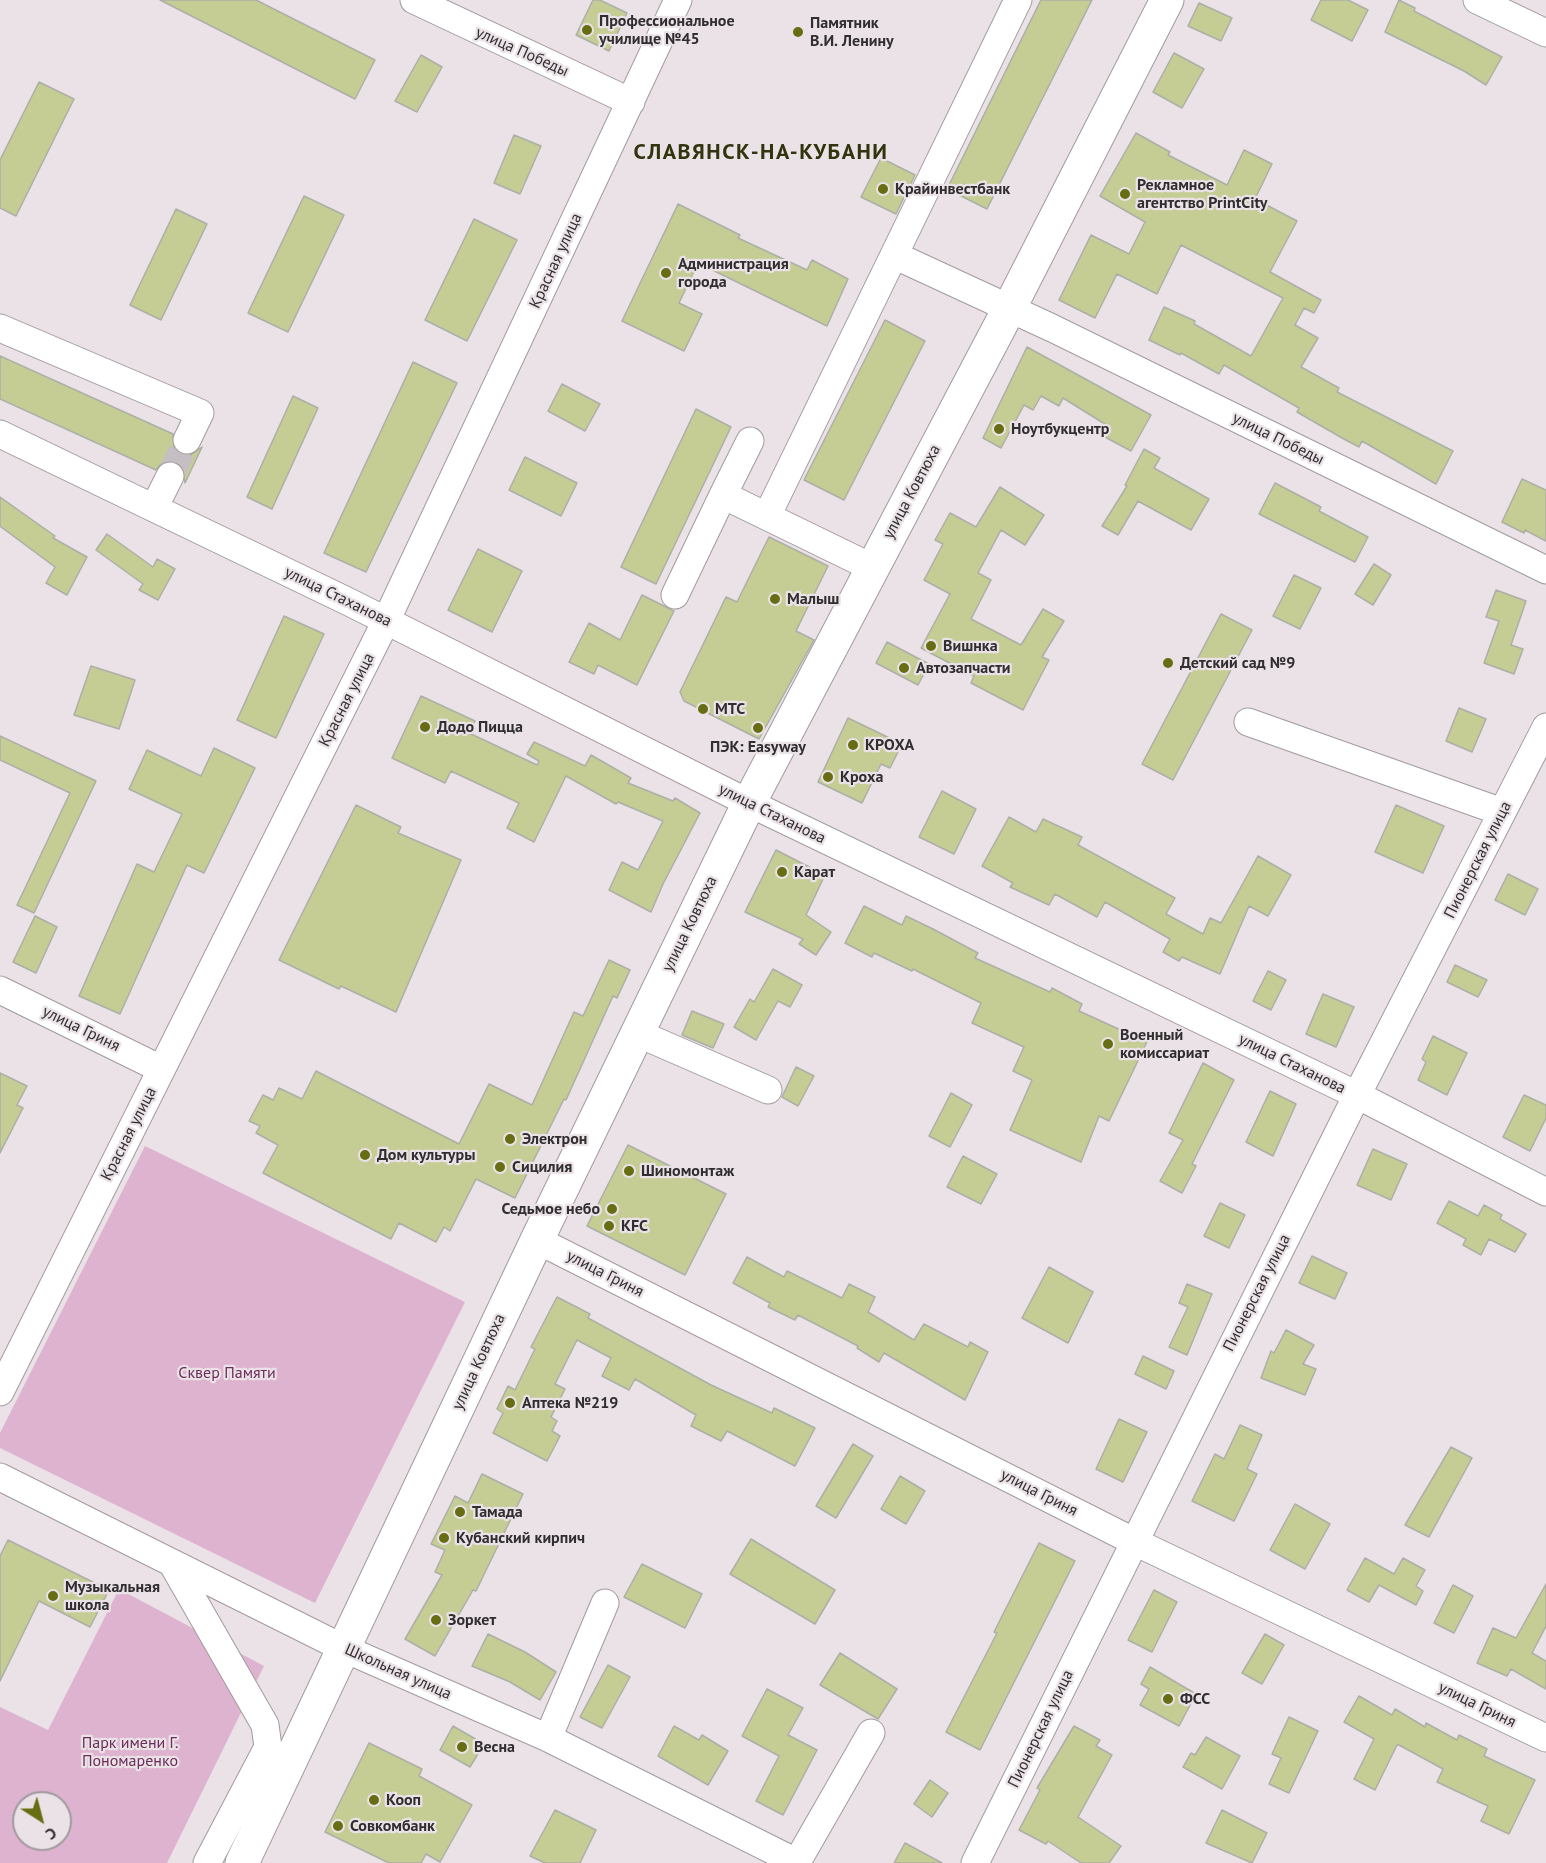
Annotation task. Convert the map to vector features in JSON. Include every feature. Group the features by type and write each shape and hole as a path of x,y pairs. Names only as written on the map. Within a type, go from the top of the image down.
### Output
{"main road":[{"name":"улица Ковтюха","path":"242,1863 537,1240 749,803 1009,309 1167,0"}],"street":[{"name":"улица Победы","path":"414,0 631,102"},
{"name":"Красная улица","path":"0,1392 386,621 678,0"},
{"path":"767,516 1018,0"},
{"path":"1477,0 1546,33"},
{"name":"улица Победы","path":"894,255 1546,570"},
{"path":"0,328 200,413 187,440"},
{"name":"улица Стаханова","path":"0,434 386,621 749,803 1357,1095 1546,1192"},
{"path":"675,595 750,441"},
{"path":"154,508 170,476"},
{"path":"723,495 873,568"},
{"path":"1248,722 1502,812"},
{"name":"Пионерская улица","path":"975,1863 1133,1541 1357,1095 1546,727"},
{"name":"улица Гриня","path":"0,990 161,1069"},
{"path":"638,1033 768,1090"},
{"name":"улица Гриня","path":"537,1240 1133,1541 1546,1738"},
{"name":"Школьная улица","path":"0,1477 345,1649 548,1738 797,1862"},
{"path":"172,1563 265,1725 268,1747 207,1863"},
{"path":"548,1738 605,1604"},
{"path":"797,1862 871,1733"}],"green space":[{"name":"Сквер Памяти","path":"145,1146 465,1302 315,1603 0,1448 0,1433"},
{"name":"Парк имени Г. Пономаренко","path":"119,1589 264,1666 167,1863 0,1863 0,1707 48,1730"}],"building":[{"path":"160,0 256,0 375,60 355,99"},
{"path":"593,0 600,0 627,13 609,51 576,35"},
{"path":"1041,0 1092,0 987,209 947,189"},
{"path":"1321,0 1348,0 1368,10 1352,41 1311,20"},
{"path":"1399,0 1415,8 1414,11 1502,57 1486,85 1464,71 1385,32"},
{"path":"1199,3 1232,18 1221,41 1188,26"},
{"path":"1174,53 1204,69 1182,108 1153,92"},
{"path":"421,55 442,67 417,112 395,101"},
{"path":"39,82 74,99 16,216 0,208 0,160"},
{"path":"1136,133 1170,152 1168,155 1227,185 1244,150 1272,164 1255,199 1297,221 1270,272 1321,300 1314,313 1304,308 1295,325 1318,338 1301,367 1339,388 1337,392 1453,451 1436,484 1362,441 1359,447 1342,438 1297,412 1299,408 1224,365 1219,374 1181,353 1180,355 1149,340 1164,307 1195,321 1194,324 1251,356 1283,298 1181,245 1157,294 1117,274 1095,318 1059,300 1091,235 1129,254 1145,222 1100,196"},
{"path":"514,135 541,146 520,194 494,183"},
{"path":"881,158 915,175 896,214 861,197"},
{"path":"304,196 344,215 288,332 248,313"},
{"path":"678,204 740,235 738,238 807,270 812,260 848,279 827,326 698,263 679,303 702,314 684,351 622,321"},
{"path":"176,209 207,224 161,320 130,305"},
{"path":"474,219 517,240 467,341 425,320"},
{"path":"885,320 925,341 844,500 804,480"},
{"path":"1027,347 1151,415 1131,451 1103,436 1108,426 1063,398 1059,406 1041,396 1033,410 1024,405 1001,448 983,438"},
{"path":"0,356 173,434 174,448 181,454 189,456 202,447 185,483 183,468 176,462 162,463 156,470 0,399"},
{"path":"413,362 457,383 366,572 324,553"},
{"path":"562,384 600,404 585,431 548,411"},
{"path":"293,396 318,408 272,509 247,497"},
{"path":"696,409 731,427 656,584 621,567"},
{"path":"1144,449 1160,458 1154,468 1209,499 1191,530 1138,501 1118,535 1102,526 1127,486 1125,485"},
{"path":"525,457 577,483 561,516 509,490"},
{"path":"1522,479 1546,490 1546,541 1502,522"},
{"path":"1275,483 1321,507 1319,511 1368,537 1355,562 1259,514"},
{"path":"1000,487 1044,515 1025,545 1001,530 978,573 991,580 971,619 1021,645 1043,609 1064,621 1042,657 1049,660 1023,710 971,683 974,676 921,648 950,594 924,580 943,544 935,540 950,513 976,527"},
{"path":"0,497 55,536 53,538 87,557 67,595 46,583 55,567 0,526"},
{"path":"107,534 153,567 157,559 175,569 158,600 139,590 143,584 96,550"},
{"path":"769,537 828,566 796,631 814,640 759,739 684,701 680,692 726,597 737,602"},
{"path":"478,549 522,571 492,632 448,610"},
{"path":"1374,564 1391,575 1373,605 1355,594"},
{"path":"1294,575 1321,588 1300,629 1273,616"},
{"path":"1496,590 1526,601 1511,645 1523,649 1514,674 1484,663 1499,621 1486,617"},
{"path":"642,595 674,611 637,685 598,665 594,674 569,662 589,623 620,640"},
{"path":"1221,614 1252,630 1173,780 1142,764"},
{"path":"284,616 324,634 276,738 237,720"},
{"path":"887,642 929,664 918,685 876,663"},
{"path":"91,666 135,680 119,729 74,715"},
{"path":"421,696 475,721 469,733 537,765 539,761 527,754 534,742 585,766 591,755 631,778 628,783 673,801 675,798 700,813 651,912 609,890 622,862 638,870 663,821 618,802 616,804 566,776 534,842 507,828 519,803 451,771 445,783 392,758"},
{"path":"1459,708 1486,719 1472,752 1446,741"},
{"path":"848,718 902,744 890,768 881,764 862,803 818,782"},
{"path":"0,736 96,781 34,913 17,905 70,793 0,760"},
{"path":"214,748 255,768 204,873 187,865 120,1014 79,996 137,864 154,872 182,814 129,789 147,750 201,776"},
{"path":"942,791 976,809 954,854 919,837"},
{"path":"356,805 401,827 398,833 461,860 396,1012 341,986 339,989 279,960"},
{"path":"1396,805 1444,826 1423,873 1375,852"},
{"path":"1009,817 1036,832 1043,819 1082,837 1078,845 1175,898 1166,914 1203,934 1210,918 1221,923 1258,856 1291,875 1268,916 1249,906 1220,974 1182,957 1179,961 1163,952 1170,939 1105,902 1097,917 1055,894 1049,905 1010,887 1013,883 982,866"},
{"path":"776,850 825,875 806,915 831,932 816,955 799,944 803,939 745,912"},
{"path":"1508,874 1538,889 1525,915 1495,900"},
{"path":"864,906 902,925 906,916 978,953 975,958 1050,992 1052,988 1082,1004 1079,1011 1147,1042 1109,1121 1099,1116 1081,1162 1010,1130 1032,1080 1013,1071 1024,1047 972,1023 981,1003 913,969 912,971 874,953 872,957 845,943"},
{"path":"35,916 57,927 36,973 13,962"},
{"name":"Дом культуры","path":"609,960 630,970 617,998 613,996 566,1100 564,1099 515,1198 476,1179 450,1231 444,1227 436,1242 399,1223 391,1239 263,1173 278,1145 256,1133 260,1126 249,1121 263,1095 273,1100 279,1088 302,1099 316,1071 459,1144 489,1084 532,1105 574,1012 583,1016"},
{"path":"1455,965 1487,980 1478,997 1447,982"},
{"path":"773,969 802,985 790,1007 778,1001 756,1040 734,1027 750,999 754,1002"},
{"path":"1268,971 1286,980 1271,1010 1253,1001"},
{"path":"1323,994 1354,1007 1336,1047 1306,1034"},
{"path":"692,1011 724,1024 713,1048 682,1035"},
{"path":"1433,1036 1467,1053 1447,1095 1418,1080 1426,1062 1422,1059"},
{"path":"1203,1063 1234,1080 1192,1164 1196,1166 1182,1193 1160,1181 1183,1140 1169,1133"},
{"path":"796,1067 814,1076 798,1106 782,1097"},
{"path":"0,1073 27,1086 17,1105 23,1108 0,1153"},
{"path":"1270,1091 1296,1104 1273,1156 1246,1142"},
{"path":"951,1093 972,1105 950,1147 929,1136"},
{"path":"1524,1095 1546,1105 1546,1118 1530,1151 1503,1137"},
{"path":"628,1145 726,1194 685,1275 587,1226"},
{"path":"1373,1149 1407,1164 1391,1200 1357,1185"},
{"path":"963,1156 997,1174 981,1204 947,1187"},
{"path":"1449,1201 1478,1216 1484,1205 1502,1215 1500,1219 1526,1234 1515,1252 1489,1239 1481,1255 1463,1245 1466,1239 1437,1223"},
{"path":"1220,1203 1245,1215 1229,1248 1204,1236"},
{"path":"1312,1256 1347,1273 1335,1299 1299,1283"},
{"path":"747,1257 784,1277 787,1271 842,1298 849,1284 875,1297 868,1312 914,1340 924,1324 968,1347 970,1342 988,1352 965,1400 884,1353 879,1362 857,1348 858,1346 798,1315 795,1320 768,1307 770,1303 733,1283"},
{"path":"1049,1267 1093,1292 1068,1343 1022,1318"},
{"path":"1187,1284 1212,1294 1187,1355 1169,1347 1188,1307 1179,1303"},
{"path":"557,1297 590,1314 588,1318 711,1385 772,1413 774,1408 815,1428 795,1466 727,1431 721,1441 691,1426 696,1415 635,1379 629,1390 602,1376 611,1358 577,1340 555,1384 565,1389 551,1417 557,1421 552,1431 560,1436 547,1461 493,1433 503,1413 497,1409 508,1386 515,1390 535,1349 531,1347"},
{"path":"1286,1330 1314,1345 1303,1364 1316,1369 1305,1395 1261,1378 1271,1351 1274,1353"},
{"path":"1143,1356 1174,1371 1166,1389 1135,1374"},
{"path":"1119,1419 1147,1432 1123,1482 1096,1469"},
{"path":"1240,1425 1262,1435 1247,1469 1257,1474 1234,1521 1192,1501 1215,1454 1224,1459"},
{"path":"853,1444 873,1456 836,1518 816,1506"},
{"path":"1451,1447 1472,1458 1429,1537 1405,1525"},
{"path":"482,1474 523,1494 476,1591 473,1590 435,1656 405,1639 442,1575 435,1572 445,1550 431,1544 455,1496 468,1503"},
{"path":"900,1476 925,1491 906,1524 881,1509"},
{"path":"1295,1504 1330,1524 1305,1569 1270,1550"},
{"path":"751,1539 835,1590 815,1624 730,1574"},
{"name":"Музыкальная школа","path":"8,1540 109,1590 90,1627 39,1601 0,1681 0,1556"},
{"path":"1039,1543 1075,1561 980,1750 946,1732 997,1633 994,1632"},
{"path":"1365,1558 1394,1574 1403,1558 1425,1570 1416,1586 1423,1591 1416,1605 1379,1585 1369,1602 1347,1590"},
{"path":"642,1564 702,1594 685,1628 624,1597"},
{"path":"1546,1584 1546,1626 1532,1653 1546,1661 1546,1689 1511,1669 1507,1676 1477,1663 1493,1628 1516,1638"},
{"path":"1453,1585 1473,1596 1454,1633 1434,1623"},
{"path":"1154,1590 1177,1602 1152,1652 1128,1640"},
{"path":"488,1634 525,1652 556,1672 540,1700 510,1682 472,1666"},
{"path":"1265,1634 1284,1645 1262,1684 1242,1673"},
{"path":"840,1653 897,1689 878,1719 820,1685"},
{"path":"608,1665 630,1677 602,1728 580,1717"},
{"name":"ФСС","path":"1150,1667 1196,1694 1179,1726 1140,1705 1149,1689 1141,1684"},
{"path":"767,1689 803,1708 788,1735 817,1750 783,1815 756,1801 779,1756 742,1736"},
{"path":"1359,1696 1392,1715 1395,1709 1425,1727 1426,1723 1457,1740 1459,1735 1487,1749 1484,1756 1535,1780 1509,1834 1481,1821 1488,1806 1437,1782 1443,1769 1399,1745 1375,1790 1354,1779 1374,1739 1344,1722"},
{"path":"1289,1717 1318,1731 1289,1793 1269,1784 1281,1758 1272,1754"},
{"name":"Весна","path":"453,1726 484,1744 470,1767 440,1750"},
{"path":"674,1726 699,1740 702,1735 728,1751 708,1785 658,1756"},
{"path":"1074,1726 1100,1740 1096,1746 1112,1755 1078,1817 1121,1846 1109,1863 1081,1863 1048,1841 1046,1844 1019,1830 1040,1790 1037,1788"},
{"path":"1206,1737 1240,1756 1222,1789 1183,1767 1191,1753 1195,1755"},
{"path":"369,1743 422,1769 419,1776 472,1805 440,1862 426,1854 421,1863 389,1863 325,1832"},
{"path":"930,1780 948,1793 932,1817 914,1804"},
{"path":"555,1810 596,1830 580,1863 545,1863 530,1856"},
{"path":"1222,1810 1267,1833 1252,1863 1206,1843"},
{"path":"905,1843 942,1863 894,1863"}],"tunnel":[{"path":"170,476 187,440"}],"place":[{"name":"Профессиональное училище №45","path":"587,30"},
{"name":"Памятник В.И. Ленину","path":"798,32"},
{"name":"Крайинвестбанк","path":"883,189"},
{"name":"Рекламное агентство PrintCity","path":"1125,194"},
{"name":"Администрация города","path":"666,273"},
{"name":"Ноутбукцентр","path":"999,429"},
{"name":"Малыш","path":"775,599"},
{"name":"Вишнка","path":"931,646"},
{"name":"Детский сад №9","path":"1168,663"},
{"name":"Автозапчасти","path":"904,668"},
{"name":"МТС","path":"703,709"},
{"name":"Додо Пицца","path":"425,727"},
{"name":"ПЭК: Easyway","path":"758,728"},
{"name":"КРОХА","path":"853,745"},
{"name":"Кроха","path":"828,777"},
{"name":"Карат","path":"782,872"},
{"name":"Военный комиссариат","path":"1108,1044"},
{"name":"Электрон","path":"510,1139"},
{"name":"Дом культуры","path":"365,1155"},
{"name":"Сицилия","path":"500,1167"},
{"name":"Шиномонтаж","path":"629,1171"},
{"name":"Седьмое небо","path":"612,1209"},
{"name":"KFC","path":"609,1226"},
{"name":"Аптека №219","path":"510,1403"},
{"name":"Тамада","path":"460,1512"},
{"name":"Кубанский кирпич","path":"444,1538"},
{"name":"Музыкальная школа","path":"53,1596"},
{"name":"Зоркет","path":"436,1620"},
{"name":"ФСС","path":"1168,1699"},
{"name":"Весна","path":"462,1747"},
{"name":"Кооп","path":"374,1800"},
{"name":"Совкомбанк","path":"338,1826"}],"district":[{"name":"СЛАВЯНСК-НА-КУБАНИ","path":"761,153"}]}
